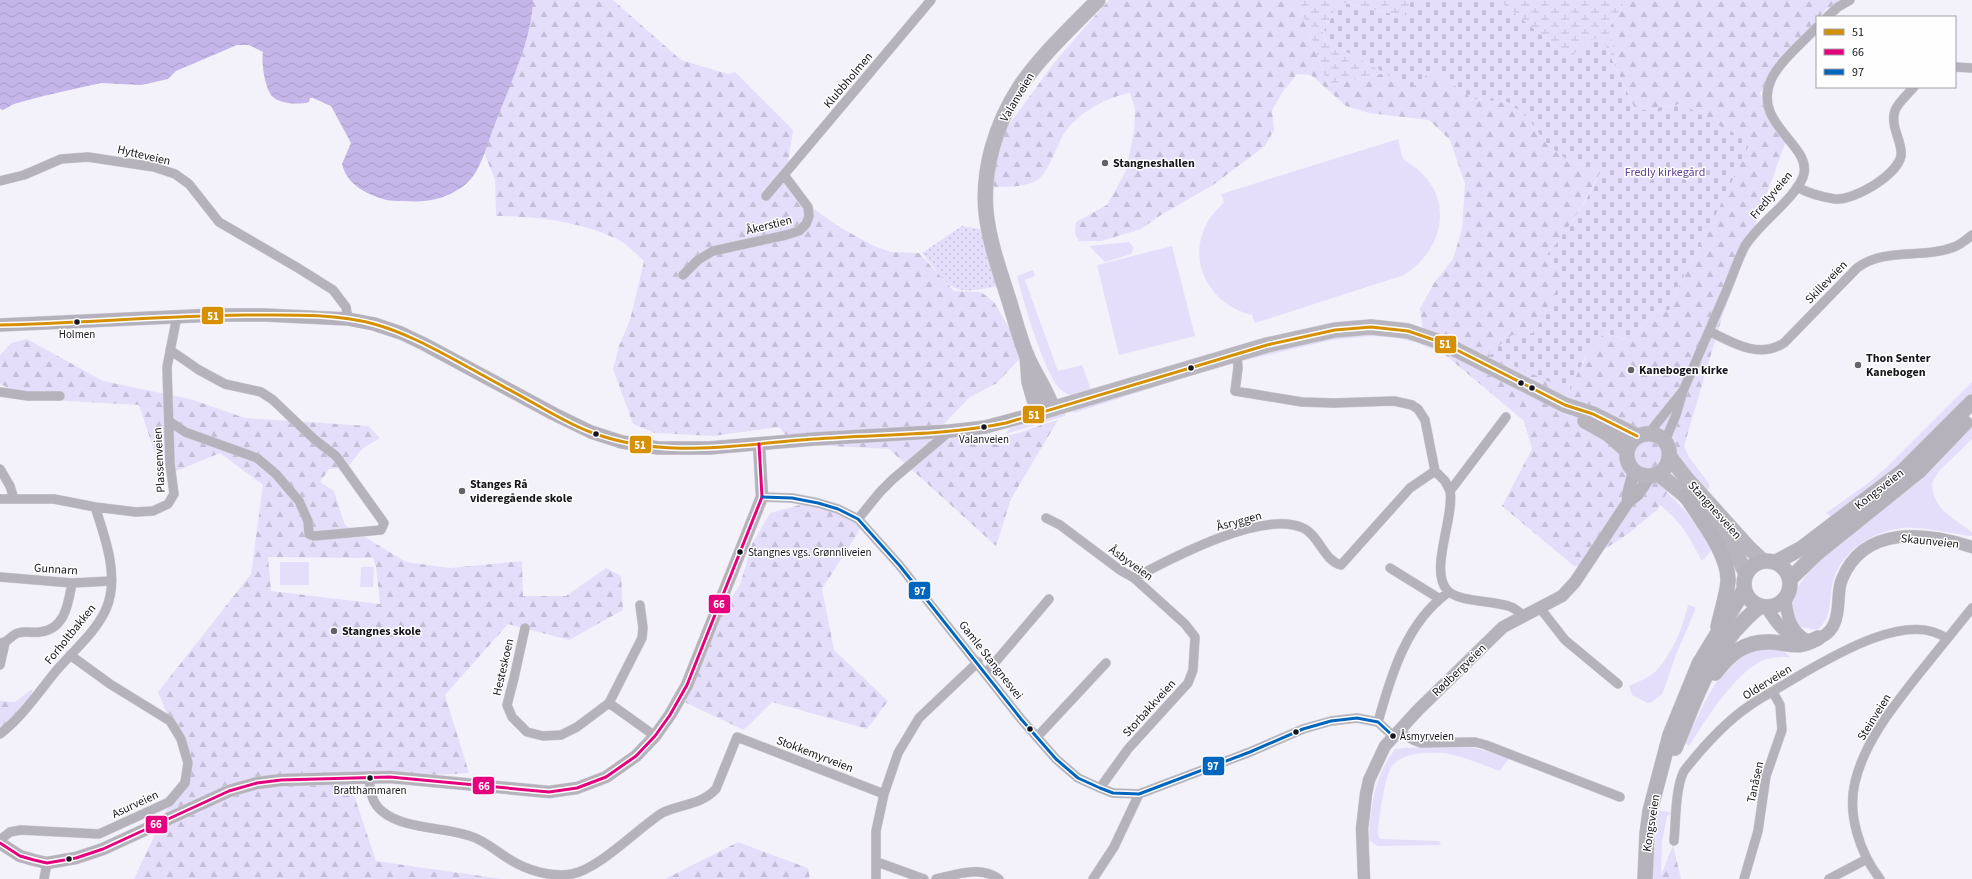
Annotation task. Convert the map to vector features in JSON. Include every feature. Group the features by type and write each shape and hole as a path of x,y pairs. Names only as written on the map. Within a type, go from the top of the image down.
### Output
{"highway":[{"name":"Kongsveien","path":"1770,562 1802,548 1903,471 1972,402"},
{"name":"Kongsveien","path":"1790,579 1816,554 1919,471 1950,441 1972,415"},
{"path":"1686,496 1715,542 1728,575 1726,594 1716,635"},
{"path":"1770,562 1784,567 1790,579 1789,591 1785,598 1777,605 1763,606 1750,600 1744,590 1744,582 1746,574 1751,566 1770,562"},
{"name":"Kongsveien","path":"1645,879 1647,834 1650,812 1663,767 1670,735 1699,664 1744,590"},
{"name":"Kongsveien","path":"1663,767 1674,752 1713,661 1727,638 1737,626 1763,606"},
{"path":"1696,698 1725,659 1741,648 1751,644 1765,642 1801,646 1812,639"}],"main road":[{"name":"Valanveien","path":"1038,413 1029,382 1026,355 991,243 986,212 988,169 1000,125 1020,87 1047,54 1098,0"},
{"path":"0,324 177,316 265,315 348,319 374,324 401,333 572,424 591,432 622,442 658,448 709,448 950,431 985,427 1053,409 1267,345 1335,330 1371,327 1391,328 1408,331 1444,343 1565,405 1593,414 1643,435 1658,436 1664,441"},
{"name":"Valanveien","path":"1026,355 1045,390 1053,409"},
{"path":"1565,405 1579,417 1608,434 1627,451"},
{"path":"1634,470 1627,459 1627,451 1630,442 1643,435"},
{"name":"Stangnesveien","path":"1664,441 1669,451 1669,456 1686,478 1749,548 1770,562"},
{"path":"1654,475 1666,466 1669,456"},
{"name":"Stangnesveien","path":"1634,470 1641,475 1654,475 1686,496 1732,547 1737,554 1746,574"}],"street":[{"name":"Klubbholmen","path":"784,175 931,0"},
{"path":"1828,16 1838,7 1850,0"},
{"name":"Fredlyveien","path":"1664,441 1676,415 1683,391 1745,246 1797,187 1803,176 1805,165 1801,156 1776,124 1768,110 1768,90 1777,70 1816,28"},
{"path":"1956,67 1972,68"},
{"path":"1797,187 1806,192 1836,199 1865,190 1892,172 1899,163 1901,154 1897,134 1892,121 1893,114 1913,88"},
{"name":"Hytteveien","path":"0,181 24,175 60,159 88,157 154,167 175,174 189,184 219,222 333,290 346,307 348,319"},
{"path":"766,196 784,175"},
{"name":"Åkerstien","path":"683,275 698,260 713,251 799,231 806,224 809,216 808,207 784,175"},
{"name":"Skilleveien","path":"1709,331 1755,350 1767,351 1776,348 1784,343 1857,268 1866,262 1901,255 1947,249 1955,247 1972,236"},
{"name":"Plassenveien","path":"0,499 54,499 95,507 136,512 161,509 172,500 174,494 170,464 169,421 166,388 167,368 177,316"},
{"path":"169,421 185,432 257,458 276,474 298,501 308,521 309,534 314,536 381,530 384,523 336,456 314,439 273,400 261,392 225,384 199,370 170,350"},
{"path":"1237,354 1238,368 1235,391 1302,402 1334,403 1394,401 1412,406 1418,410 1425,420 1435,471 1445,481 1450,491 1452,503 1441,554 1442,582 1449,592 1464,598 1511,607 1524,616"},
{"name":"Fredlyveien","path":"1643,435 1683,391"},
{"path":"0,392 28,396 60,396"},
{"path":"1450,491 1506,417"},
{"path":"858,520 893,479 950,431"},
{"path":"0,843 20,856 47,863 76,858 103,849 213,797 242,787 281,780 370,776 414,779 532,792 562,791 591,784 616,772 636,756 655,736 679,700 690,678 762,497 760,444"},
{"path":"0,469 10,486 14,499"},
{"name":"Rødbergveien","path":"1628,502 1628,495 1634,470"},
{"name":"Åsryggen","path":"1134,578 1192,549 1219,538 1243,530 1271,525 1288,525 1304,528 1316,537 1337,564 1341,565 1410,488 1435,471"},
{"name":"Rødbergveien","path":"1364,879 1362,829 1366,794 1369,780 1375,765 1395,733 1503,627 1562,596 1575,582 1628,502 1638,494 1654,475"},
{"name":"Gamle Stangnesvei","path":"762,497 792,498 818,503 838,509 858,520 873,533 1056,759 1078,778 1100,788 1113,792 1139,794 1250,752 1303,729 1331,721 1357,718 1378,722"},
{"name":"Forholtbakken","path":"0,734 25,712 70,655 97,624 106,610 109,600 111,581 110,567 102,530 95,507"},
{"name":"Åsbyveien","path":"1046,518 1060,525 1114,566 1134,578 1185,624 1195,636"},
{"name":"Skaunveien","path":"1812,639 1828,632 1835,624 1839,588 1844,573 1853,560 1868,547 1886,538 1904,536 1949,541 1972,547"},
{"path":"1390,568 1440,599"},
{"name":"Gunnarn","path":"0,577 72,583 111,581"},
{"path":"0,664 2,643 17,633 40,632 57,627 64,617 72,583"},
{"path":"1449,592 1440,599 1414,627 1385,698 1378,722 1395,733 1421,743 1475,742 1486,745 1620,797"},
{"path":"1785,598 1791,625 1812,639"},
{"path":"986,673 1049,599"},
{"name":"Hesteskoen","path":"525,628 514,678 506,705 512,718 527,732 543,736 561,735 577,727 609,703 642,638 643,628 640,605"},
{"path":"1763,606 1784,631 1791,636 1812,639"},
{"path":"1540,608 1565,640 1618,684"},
{"name":"Steinveien","path":"1880,879 1867,859 1861,844 1854,816 1854,791 1858,772 1868,748 1884,719 1972,608"},
{"name":"Olderveien","path":"1674,841 1678,790 1684,771 1730,721 1749,706 1829,659 1869,640 1920,629 1937,632 1947,639"},
{"name":"Storbakkveien","path":"1100,788 1128,749 1188,683 1193,670 1195,636"},
{"name":"Asurveien","path":"0,840 10,832 21,830 99,834 169,802 185,783 188,763 181,739 170,721 110,684 70,655"},
{"path":"876,879 876,831 884,794 898,753 919,718 978,662"},
{"path":"1037,737 1106,664"},
{"name":"Tanåsen","path":"1744,879 1758,831 1766,776 1782,730 1780,705 1773,692"},
{"path":"609,703 655,736"},
{"name":"Stokkemyrveien","path":"370,776 370,793 374,802 387,815 400,820 470,836 519,864 536,871 551,874 572,874 591,867 662,813 673,808 704,800 710,796 716,789 737,737 884,794"},
{"path":"1093,879 1114,847 1139,794"},
{"path":"1829,879 1867,859"},
{"path":"877,862 924,879"},
{"path":"44,879 47,863"},
{"path":"936,879 972,872 991,874 999,879"}],"green space":[{"path":"533,0 613,0 681,60 728,74 735,72 793,130 785,182 795,196 841,228 874,246 891,252 919,253 954,291 981,292 994,302 1022,351 1022,356 997,383 970,397 938,430 944,434 961,438 992,439 1014,434 1058,420 1011,499 996,546 889,449 793,444 779,427 713,436 655,433 633,424 613,369 619,346 630,320 644,261 621,241 592,229 560,221 528,217 496,216 495,180 484,152 521,58"},
{"path":"1109,0 1300,0 1300,6 1328,85 1385,73 1412,87 1429,73 1435,71 1473,99 1508,102 1528,118 1546,143 1566,159 1601,171 1577,214 1547,255 1566,274 1534,333 1512,335 1583,364 1591,347 1605,333 1631,341 1655,311 1669,310 1681,281 1709,229 1682,104 1636,111 1617,70 1610,27 1626,0 1850,0 1826,9 1821,16 1816,16 1816,21 1760,93 1775,131 1786,141 1722,317 1674,480 1658,509 1628,534 1578,566 1574,566 1502,506 1532,449 1524,421 1424,337 1420,309 1434,283 1453,259 1462,229 1465,184 1450,140 1429,120 1369,113 1346,106 1311,75 1297,74 1282,93 1272,110 1274,130 1265,146 1213,185 1161,215 1141,229 1101,241 1079,241 1075,234 1076,222 1107,205 1126,171 1134,131 1135,109 1130,93 1120,95 1100,103 1081,115 1066,131 1047,169 1036,181 1016,186 988,186 1005,130 1057,59"},
{"path":"1300,0 1407,0 1410,3 1403,18 1393,14 1339,2 1322,35 1327,41 1385,73 1328,85 1300,6"},
{"name":"Fredly kirkegård","path":"1407,0 1498,0 1570,58 1588,41 1598,38 1604,43 1636,111 1682,104 1750,143 1709,229 1681,281 1669,310 1655,311 1631,341 1606,333 1588,352 1570,391 1488,354 1512,335 1534,333 1565,274 1547,255 1577,215 1601,171 1566,159 1546,143 1528,118 1508,102 1473,99 1435,71 1429,73 1412,88 1327,41 1322,35 1339,2 1393,14 1403,18 1410,3"},
{"path":"1498,0 1626,0 1610,27 1617,70 1604,43 1588,41 1570,58"},
{"path":"1398,139 1404,160 1416,168 1428,180 1435,193 1439,206 1440,220 1437,233 1425,256 1415,267 1404,275 1255,323 1252,315 1237,310 1224,302 1214,291 1206,279 1201,266 1199,251 1202,236 1208,221 1224,202 1221,194"},
{"path":"962,226 980,229 997,286 969,290 960,290 952,287 922,253"},
{"path":"1129,242 1134,248 1131,254 1105,262 1089,246"},
{"path":"1172,246 1195,336 1119,355 1097,265"},
{"path":"1033,270 1035,276 1025,280 1058,371 1082,365 1092,392 1073,396 1064,392 1058,387 1052,378 1034,334 1017,276"},
{"path":"1359,333 1403,336 1440,348 1462,362 1418,343 1398,338 1372,336 1332,340 1246,360 1274,349"},
{"path":"27,339 103,381 190,399 245,418 368,426 380,438 362,449 347,468 329,469 320,482 334,491 345,525 406,562 450,568 522,561 523,596 566,596 606,568 621,576 623,610 569,640 508,624 445,695 469,773 349,780 376,861 502,879 134,879 188,764 158,692 251,574 263,485 220,453 174,472 156,456 139,405 30,399 0,384 0,355 11,343","holes":["268,557 373,558 376,567 380,604 271,591"]},
{"path":"1208,370 1074,413 1072,411 1072,410"},
{"path":"1972,382 1972,395 1909,460 1831,517 1826,513 1867,484 1886,468"},
{"path":"1064,412 1066,413 1065,416 1005,434 1010,428"},
{"path":"1972,422 1972,439 1939,471 1932,483 1933,492 1940,506 1951,517 1972,532 1972,536 1926,529 1902,528 1890,530 1868,539 1849,554 1835,574 1828,616 1822,625 1817,630 1800,627 1791,610 1792,598 1819,558"},
{"path":"1683,443 1689,457 1710,485 1707,492 1682,462 1678,453"},
{"path":"1666,492 1686,512 1707,543 1711,551 1702,561 1679,524 1666,510 1647,496"},
{"path":"807,503 866,520 822,589 834,650 888,701 867,729 772,702 744,730 682,701 720,615 740,585 752,544 770,513"},
{"path":"280,562 309,562 309,585 280,585"},
{"path":"361,567 374,567 373,587 360,587"},
{"path":"1688,605 1695,607 1695,611 1677,652 1662,695 1648,703 1632,695 1629,686 1654,673 1663,663 1673,647"},
{"path":"1766,648 1782,650 1790,657 1776,657 1763,660 1741,676 1722,698 1689,746 1685,743 1706,699 1727,668 1741,655"},
{"path":"33,688 28,707 0,732 0,701 15,702"},
{"path":"1443,746 1476,748 1509,758 1500,771 1462,757 1447,754 1421,753 1401,758 1389,771 1384,788 1378,835 1381,839 1439,841 1441,845 1378,846 1368,840 1372,803 1378,781 1382,770 1395,749"},
{"path":"1659,810 1672,813 1667,816 1662,842 1661,879 1651,879"},
{"path":"738,842 808,868 810,879 665,879"},
{"path":"1673,845 1681,879 1660,879 1660,878"}],"water":[{"path":"0,0 533,0 529,31 519,63 492,131 484,156 472,178 459,189 437,199 421,201 393,201 383,199 363,191 352,182 344,171 342,164 351,143 331,106 313,98 310,98 309,102 296,104 280,101 273,97 264,76 263,52 249,45 237,45 176,71 168,79 141,85 101,83 43,96 14,104 3,110 0,109"}],"transit line":[{"name":"51","path":"0,325 244,315 310,315 358,320 385,327 416,340 564,420 593,433 620,441 648,446 675,448 703,448 814,439 934,432 1006,423 1267,345 1335,330 1371,327 1408,331 1443,343 1565,405 1593,414 1637,436"},
{"name":"66","path":"0,843 20,856 47,863 76,858 103,849 229,791 257,783 281,780 390,777 549,792 577,788 606,777 636,756 655,736 670,715 687,685 762,497 759,444"},
{"name":"97","path":"762,497 792,498 818,503 838,509 858,519 900,566 1021,719 1056,759 1078,778 1113,793 1139,794 1250,752 1303,729 1331,721 1357,718 1378,722 1393,736"}],"place":[{"name":"Stangneshallen","path":"1105,163"},
{"name":"Holmen","path":"77,322"},
{"name":"Thon Senter Kanebogen","path":"1858,365"},
{"name":"Kanebogen kirke","path":"1631,370"},
{"name":"Valanveien","path":"984,427"},
{"name":"Stanges Rå videregående skole","path":"462,491"},
{"name":"Stangnes vgs. Grønnliveien","path":"740,552"},
{"name":"Stangnes skole","path":"334,631"},
{"name":"Åsmyrveien","path":"1393,736"},
{"name":"Bratthammaren","path":"370,778"}]}
